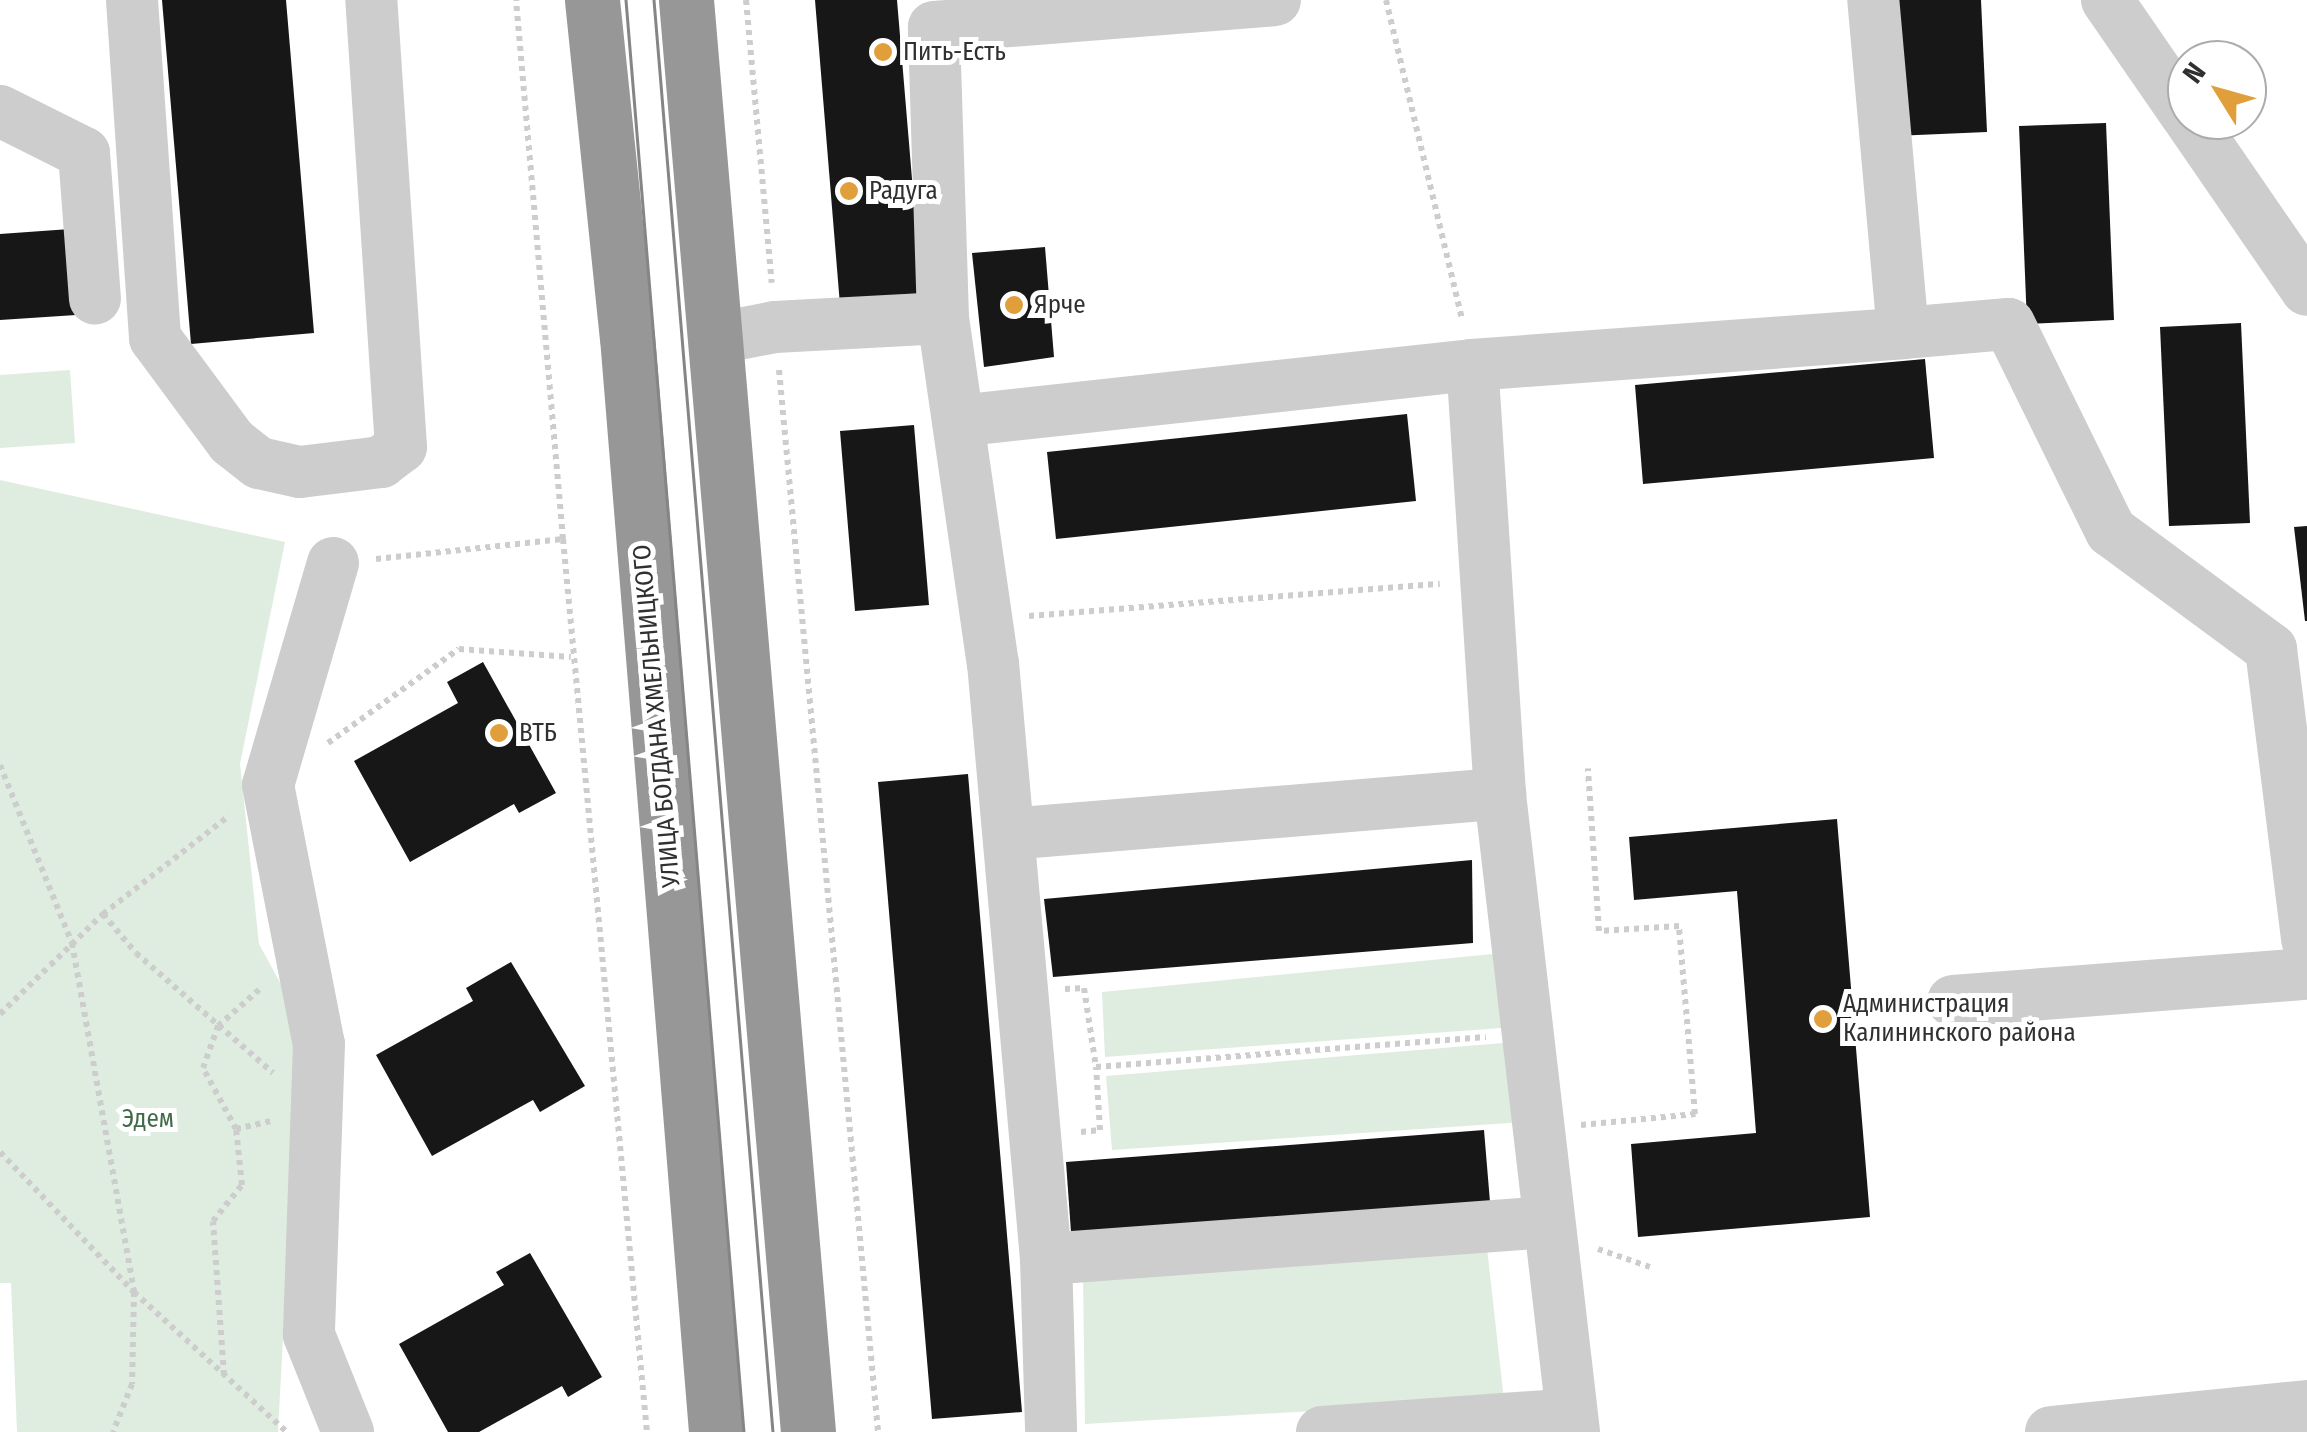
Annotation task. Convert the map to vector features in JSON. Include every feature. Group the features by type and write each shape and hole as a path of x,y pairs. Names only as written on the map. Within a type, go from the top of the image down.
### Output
{"highway":[{"name":"УЛИЦА БОГДАНА ХМЕЛЬНИЦКОГО","path":"592,0 628,357 716,1432"},
{"path":"686,0 718,338 808,1432"}],"street":[{"path":"132,0 155,338 232,442 260,463 300,472 381,462 400,447 371,0"},
{"path":"1051,1432 1046,1258 1009,834 988,620 943,318 934,27 1274,0"},
{"path":"1873,0 1904,333"},
{"path":"2108,0 2167,87"},
{"path":"0,111 84,153 87,281"},
{"path":"2203,140 2307,290"},
{"path":"718,338 776,327 943,318"},
{"path":"958,420 1472,365 2009,324 2112,531 2271,648 2307,940"},
{"path":"1322,1432 1573,1423 1571,1227 1526,1034 1500,794 1472,365"},
{"path":"333,563 268,785 319,1044 309,1335 348,1432"},
{"path":"1009,834 1500,794"},
{"path":"1953,1001 2307,974"},
{"path":"1046,1258 1571,1227"},
{"path":"2051,1432 2307,1406"}],"path":[{"path":"516,0 647,1432"},
{"path":"746,0 878,1432"},
{"path":"1386,0 1472,365"},
{"path":"333,563 563,538"},
{"path":"988,620 1486,580"},
{"path":"0,765 72,944 134,1292 132,1384 113,1432"},
{"path":"1582,1143 1580,1126 1695,1114 1679,926 1599,931 1588,768"},
{"path":"102,914 218,1026 316,1110"},
{"path":"224,1375 212,1222 242,1185 236,1129 203,1068 218,1026 268,982 309,997"},
{"path":"1036,1138 1100,1130 1096,1067 1526,1034"},
{"path":"236,1129 316,1110"},
{"path":"0,1152 134,1292 287,1432"},
{"path":"1571,1227 1598,1249"}],"green space":[{"path":"70,370 75,443 0,448 0,375"},
{"name":"Эдем","path":"0,480 285,542 240,764 259,944 300,1019 278,1432 17,1432 11,1283 0,1283"},
{"path":"1503,953 1515,1027 1105,1057 1102,992"},
{"path":"1515,1042 1524,1122 1112,1150 1106,1076"},
{"path":"1487,1248 1504,1400 1085,1424 1083,1276"}],"building":[{"path":"162,0 286,0 314,333 191,344"},
{"path":"815,0 897,0 922,298 840,305"},
{"path":"1888,0 1981,0 1987,132 1894,136"},
{"path":"2106,123 2114,320 2027,324 2019,126"},
{"path":"70,229 76,315 0,320 0,234"},
{"name":"Ярче","path":"1045,247 1054,357 984,367 972,253"},
{"path":"2241,323 2250,523 2169,526 2160,327"},
{"path":"1925,359 1934,458 1643,484 1635,385"},
{"path":"1407,414 1416,501 1056,539 1047,452"},
{"path":"914,425 929,605 855,611 840,431"},
{"path":"2307,526 2307,621 2305,621 2294,527"},
{"path":"483,662 556,793 519,813 514,804 410,862 354,761 458,703 447,682"},
{"path":"968,774 1022,1412 932,1419 878,782"},
{"path":"1837,819 1870,1217 1638,1237 1631,1144 1756,1133 1737,891 1634,900 1629,837"},
{"path":"1472,860 1473,943 1053,977 1044,899"},
{"path":"511,962 585,1086 540,1112 533,1100 432,1156 376,1055 473,1001 466,988"},
{"path":"1484,1130 1491,1214 1072,1246 1066,1162"},
{"path":"530,1253 602,1377 568,1397 562,1386 479,1432 448,1432 399,1344 504,1285 496,1272"}],"tram line":[{"path":"626,0 744,1432"},
{"path":"654,0 773,1432"}],"place":[{"name":"Пить-Есть","path":"883,52"},
{"name":"Радуга","path":"849,191"},
{"name":"Ярче","path":"1014,305"},
{"name":"ВТБ","path":"499,733"},
{"name":"Администрация Калининского района","path":"1823,1019"}]}
